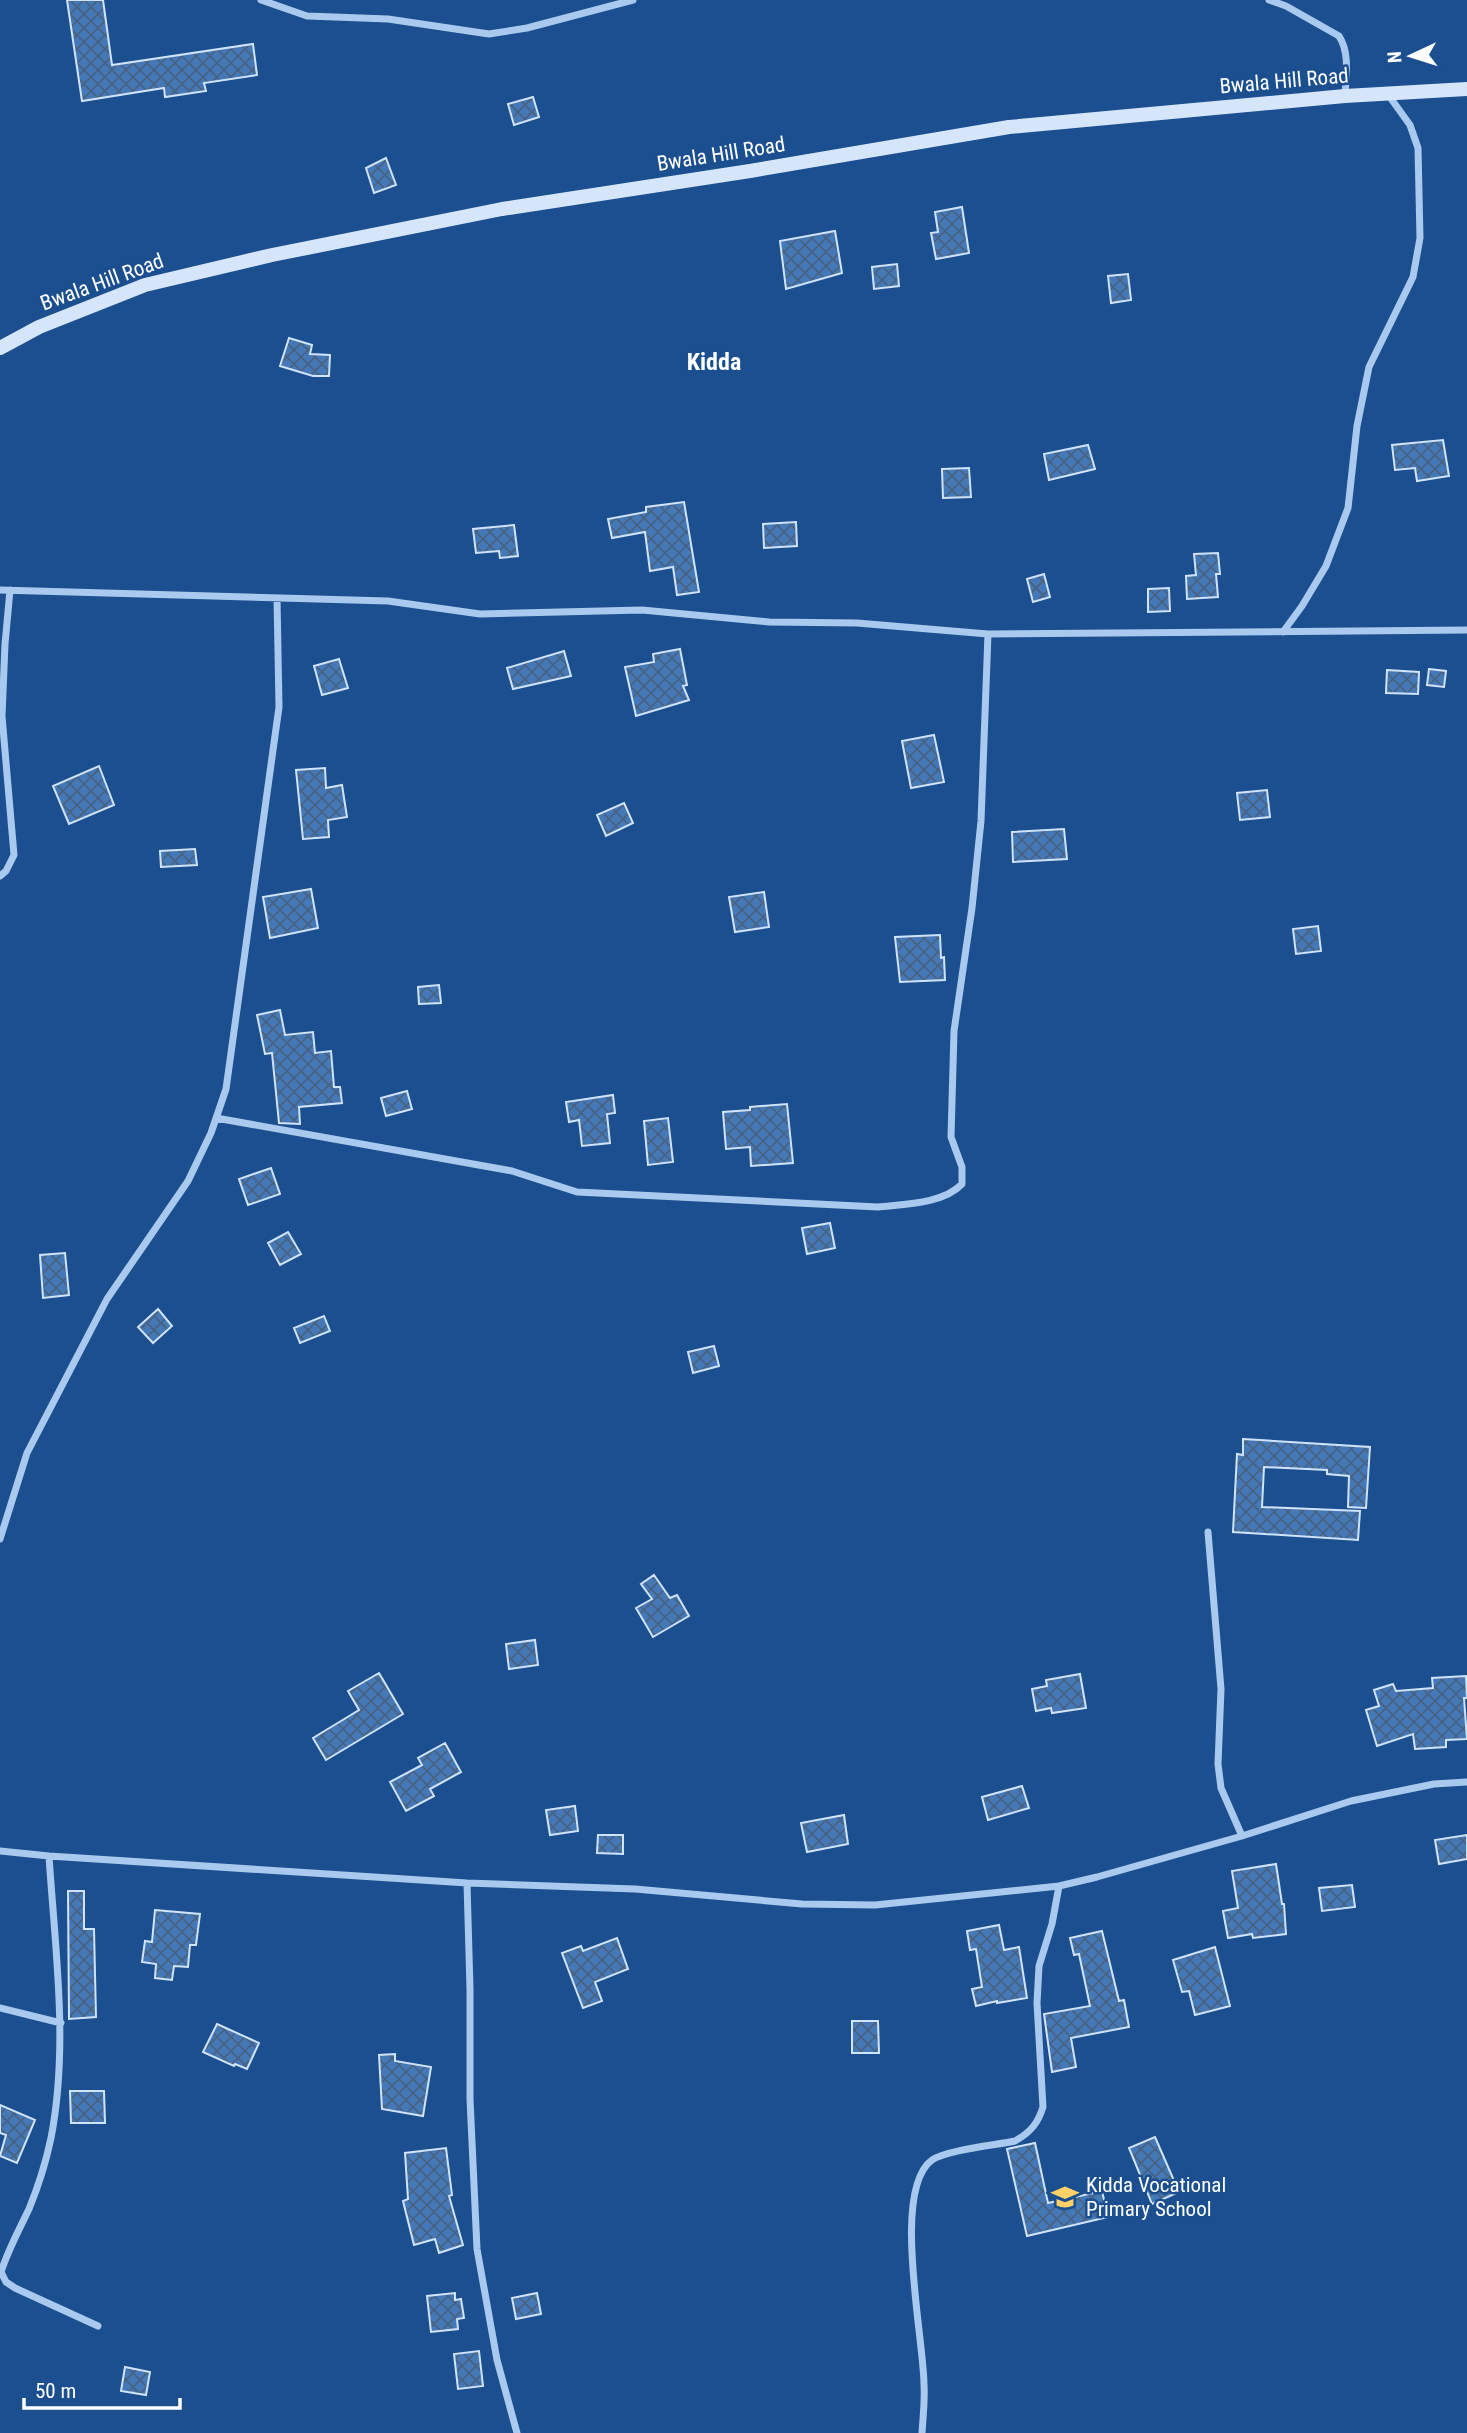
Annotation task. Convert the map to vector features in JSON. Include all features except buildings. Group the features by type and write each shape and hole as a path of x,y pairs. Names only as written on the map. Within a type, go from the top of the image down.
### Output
{"street":[{"path":"261,0 307,16 388,19 489,34 527,28 633,0"},
{"path":"1269,0 1286,3 1339,36 1344,43 1346,54 1345,96"},
{"name":"Bwala Hill Road","path":"0,348 39,327 145,285 272,255 502,209 1009,127 1345,96 1467,89"},
{"path":"1283,632 1326,566 1348,508 1357,426 1369,367 1413,277 1420,238 1418,148 1410,125 1386,93"},
{"path":"0,590 388,601 480,614 642,610 769,622 857,623 988,634 1467,630"},
{"path":"0,876 6,871 14,855 2,716 10,590"},
{"path":"0,1539 27,1453 107,1299 188,1181 226,1089 279,708 277,598"},
{"path":"216,1118 512,1171 577,1192 878,1207 918,1202 955,1192 962,1184 962,1167 951,1137 954,1031 972,908 981,821 988,634"},
{"path":"1208,1532 1221,1689 1218,1764 1221,1788 1242,1836"},
{"path":"0,1851 467,1883 635,1889 802,1904 875,1905 1059,1886 1242,1836 1352,1801 1434,1784 1467,1782"},
{"path":"49,1856 61,2023 51,2138 37,2189 1,2272 6,2282 15,2288 98,2326"},
{"path":"467,1883 470,2099 477,2249 497,2360 517,2433"},
{"path":"922,2433 924,2384 910,2234 917,2186 924,2168 934,2159 1015,2141 1027,2134 1038,2122 1043,2107 1037,2003 1040,1966 1059,1886"},
{"path":"0,2008 61,2023"}],"place":[{"name":"Kidda Vocational Primary School","path":"1065,2197"}],"district":[{"name":"Kidda","path":"714,362"}]}
